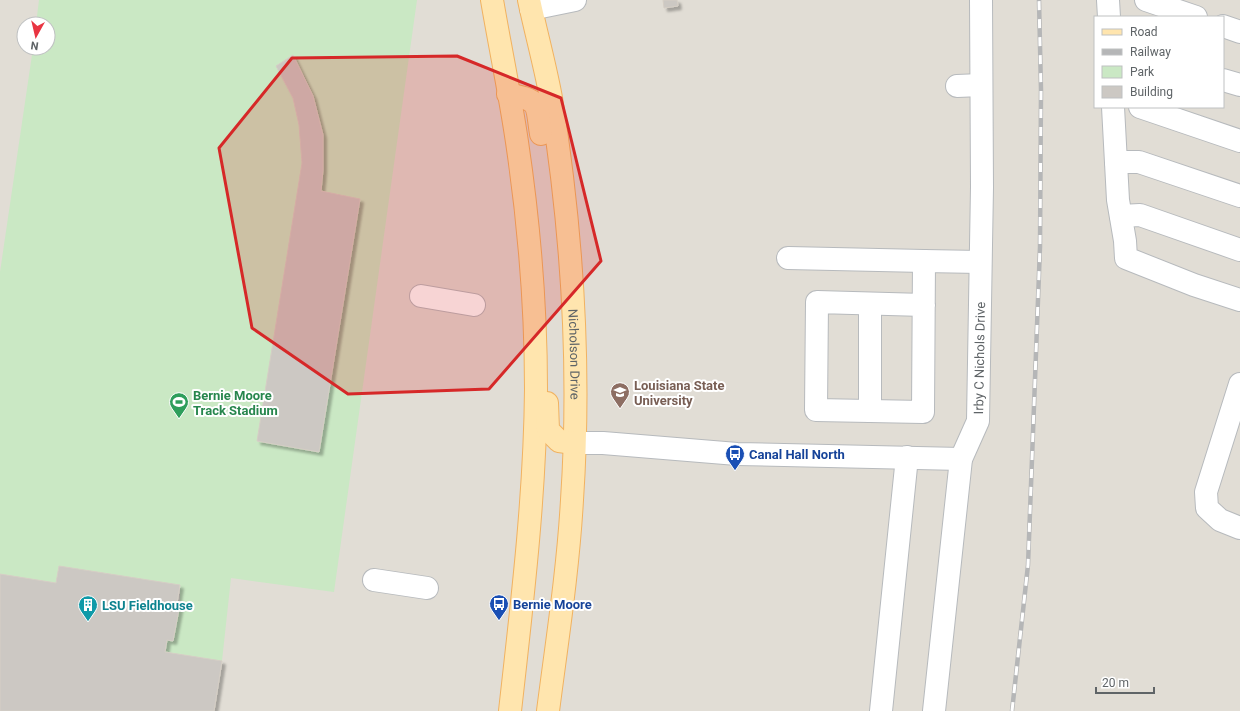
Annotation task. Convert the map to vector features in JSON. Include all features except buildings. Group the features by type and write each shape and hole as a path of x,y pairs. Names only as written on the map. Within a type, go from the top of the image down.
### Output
{"main road":[{"path":"492,0 503,95 526,209 534,317 536,387 534,457 525,580 510,711"},
{"name":"Nicholson Drive","path":"530,4 550,97 561,176 574,317 574,443 572,500 548,711"},
{"path":"503,95 530,98 536,105 545,160 561,176"},
{"path":"534,317 546,374 548,430 559,441 574,443"}],"lane":[{"path":"530,4 575,0"},
{"name":"Irby C Nichols Drive","path":"934,711 961,459 978,421 981,85 980,0"},
{"path":"1108,0 1109,16"},
{"path":"1146,0 1193,16"},
{"path":"1224,26 1240,32"},
{"path":"1224,80 1240,86"},
{"path":"957,86 981,85"},
{"path":"1113,108 1116,162 1126,258 1194,286 1240,300"},
{"path":"1143,108 1240,141"},
{"path":"1116,162 1139,162 1240,196"},
{"path":"1121,216 1140,215 1240,250"},
{"path":"788,258 980,262"},
{"path":"924,261 924,305 923,412 816,410 817,302 924,305"},
{"path":"421,296 474,305"},
{"path":"870,304 870,411"},
{"path":"1240,384 1206,492 1207,508 1220,520 1240,528"},
{"path":"574,443 603,443 737,454 961,459"},
{"path":"881,711 907,457"},
{"path":"374,580 427,588"}],"highlighted area":[{"path":"457,56 561,98 601,261 489,389 348,394 252,328 219,148 292,58"}],"shaded area":[{"name":"Louisiana State University","path":"0,0 1240,0 1240,711 0,711"}],"green space":[{"name":"Bernie Moore Track Stadium","path":"39,0 417,0 334,592 231,578 222,661 165,652 167,640 173,641 180,604 180,585 56,583 0,574 0,272 32,56 56,56 56,16 37,16"}],"railway":[{"path":"1012,711 1028,565 1040,247 1041,90 1039,0"}],"place":[{"name":"Louisiana State University","path":"620,409"},
{"name":"Bernie Moore Track Stadium","path":"179,419"},
{"name":"Canal Hall North","path":"735,471"},
{"name":"Bernie Moore","path":"499,621"},
{"name":"LSU Fieldhouse","path":"88,622"}]}
